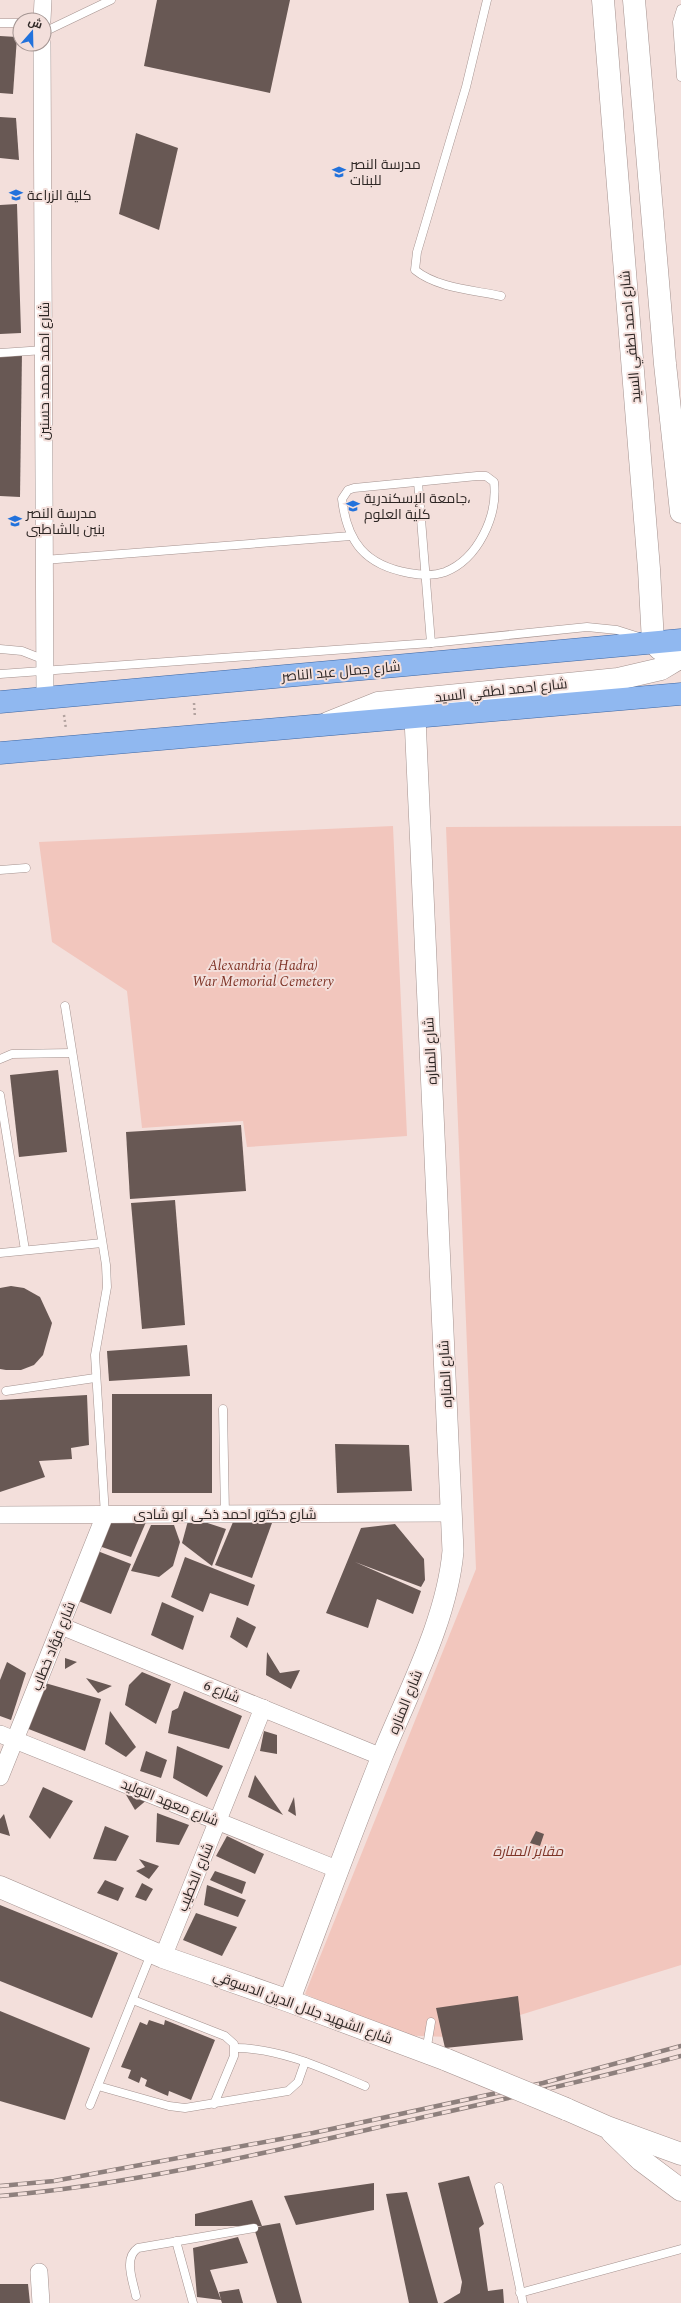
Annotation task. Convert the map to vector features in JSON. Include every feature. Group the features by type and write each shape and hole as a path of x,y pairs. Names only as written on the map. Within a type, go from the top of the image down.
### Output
{"main road":[{"name":"شارع احمد لطفي السيد","path":"603,0 650,569 653,642"},
{"path":"634,0 666,364 681,512"},
{"name":"شارع جمال عبد الناصر","path":"0,702 653,642 681,654"},
{"name":"شارع احمد لطفي السيد","path":"322,726 378,703 618,679 661,669 681,654"},
{"path":"0,753 681,694"},
{"name":"شارع الشهيد جلال الدين الدسوقي","path":"0,1887 157,1954 447,2060 607,2127 681,2154"},
{"name":"شارع الشهيد جلال الدين الدسوقي","path":"607,2127 641,2160 681,2190"}],"street":[{"path":"42,0 42,12"},
{"name":"شارع احمد محمد حسنين","path":"42,52 45,666 53,697"},
{"name":"شارع المناره","path":"289,2001 382,1757 443,1605 448,1587 453,1551 414,718"},
{"name":"شارع دكتور احمد ذكى ابو شادى","path":"0,1515 451,1513"},
{"name":"شارع فؤاد خطاب","path":"0,1777 7,1737 61,1626 105,1515"},
{"name":"شارع 6","path":"61,1626 382,1757"},
{"name":"شارع الخطيب","path":"157,1954 218,1821 264,1708"},
{"name":"شارع معهد التوليد","path":"7,1737 339,1870"},
{"path":"39,2272 42,2303"}],"lane":[{"path":"52,28 111,0"},
{"path":"487,0 466,87 416,252 415,270 424,277 442,283 501,296"},
{"path":"681,9 677,22 681,77"},
{"path":"0,24 12,23"},
{"path":"0,353 44,350"},
{"path":"486,476 494,482 495,492 492,516 478,544 466,558 445,572 426,575 390,570 370,559 351,536 345,522 342,499 348,490 486,476"},
{"path":"418,482 431,643"},
{"path":"44,560 351,536"},
{"path":"0,674 45,666 431,643 588,626 617,630 653,642"},
{"path":"0,649 22,651 45,666"},
{"path":"0,870 26,868"},
{"path":"65,1006 102,1243 107,1287 97,1330 95,1378 105,1515"},
{"path":"0,1059 12,1054 72,1053"},
{"path":"0,1095 25,1250"},
{"path":"0,1253 102,1243"},
{"path":"6,1391 95,1378"},
{"path":"223,1409 225,1514"},
{"path":"90,2105 133,2000 157,1954"},
{"path":"133,2000 225,2036 234,2044 234,2056 214,2104"},
{"path":"426,2052 431,2022"},
{"path":"235,2048 263,2050 305,2062 365,2086"},
{"path":"98,2086 169,2106 185,2108 288,2091 296,2086 305,2062"},
{"path":"499,2186 523,2303"},
{"path":"136,2296 130,2263 134,2251 138,2248 254,2228"},
{"path":"176,2241 193,2303"},
{"path":"520,2292 681,2249"}],"path":[{"path":"192,685 197,736"},
{"path":"53,697 68,747"}],"green space":[{"name":"Alexandria (Hadra) War Memorial Cemetery","path":"393,826 407,1136 247,1147 243,1121 142,1128 127,991 52,942 39,842"},
{"name":"مقابر المنارة","path":"681,826 681,1965 449,2037 394,2035 305,1994 476,1569 446,827"}],"building":[{"path":"157,0 290,0 270,93 144,66"},
{"path":"0,36 12,37 12,52 16,52 13,94 0,93"},
{"path":"0,117 16,118 19,160 0,158"},
{"path":"136,133 178,148 159,230 119,214"},
{"path":"17,204 21,333 0,334 0,205"},
{"path":"0,350 22,351 20,497 0,496"},
{"path":"58,1070 67,1152 19,1157 10,1075"},
{"path":"241,1125 246,1191 130,1199 126,1132"},
{"path":"175,1200 185,1325 142,1329 131,1203"},
{"path":"11,1286 24,1288 40,1297 52,1323 43,1355 34,1365 21,1370 0,1369 0,1288"},
{"path":"187,1345 190,1376 109,1381 107,1351"},
{"path":"112,1394 212,1394 212,1493 112,1493"},
{"path":"87,1395 89,1445 71,1448 72,1459 39,1461 45,1477 0,1492 0,1400"},
{"path":"335,1444 409,1445 412,1491 337,1493"},
{"path":"189,1517 226,1529 212,1566 182,1543"},
{"path":"111,1522 146,1522 131,1557 99,1546"},
{"path":"233,1522 272,1523 252,1578 215,1565"},
{"path":"395,1524 424,1559 425,1580 421,1587 355,1562 421,1591 413,1614 377,1599 368,1628 326,1613 361,1528"},
{"path":"151,1525 174,1525 180,1542 173,1566 159,1577 131,1571"},
{"path":"95,1550 131,1564 111,1614 76,1600"},
{"path":"185,1557 255,1585 248,1606 210,1593 203,1612 171,1597"},
{"path":"162,1602 194,1616 183,1650 151,1635"},
{"path":"237,1617 256,1627 247,1648 230,1637"},
{"path":"267,1652 280,1673 300,1670 291,1689 266,1675"},
{"path":"65,1658 77,1662 65,1669"},
{"path":"7,1662 26,1673 11,1720 0,1716 0,1680"},
{"path":"142,1672 171,1684 156,1724 125,1705 129,1685"},
{"path":"86,1678 112,1686 98,1693"},
{"path":"45,1683 101,1699 85,1751 26,1728"},
{"path":"184,1691 242,1716 229,1749 168,1733 172,1711 178,1708"},
{"path":"110,1711 136,1747 126,1757 105,1744"},
{"path":"264,1731 277,1735 277,1754 260,1751"},
{"path":"177,1746 223,1766 207,1797 173,1778"},
{"path":"146,1751 167,1760 161,1778 140,1771"},
{"path":"255,1775 283,1815 248,1797"},
{"path":"43,1787 73,1801 50,1839 29,1817"},
{"path":"125,1793 149,1798 135,1810"},
{"path":"294,1797 296,1816 288,1811"},
{"path":"157,1813 189,1825 179,1845 156,1842"},
{"path":"4,1814 10,1836 0,1833 0,1819"},
{"path":"105,1826 129,1836 116,1861 93,1859"},
{"path":"536,1831 544,1834 540,1846 530,1843"},
{"path":"227,1836 264,1854 255,1874 216,1856"},
{"path":"139,1859 159,1866 149,1879 136,1871 145,1867"},
{"path":"215,1871 246,1882 242,1894 210,1880"},
{"path":"105,1880 124,1888 118,1901 97,1893"},
{"path":"142,1883 153,1889 146,1901 135,1897"},
{"path":"207,1885 246,1900 238,1917 204,1905"},
{"path":"0,1905 118,1953 92,2018 0,1981"},
{"path":"196,1913 237,1927 222,1956 183,1940"},
{"path":"518,1996 523,2040 445,2048 436,2008"},
{"path":"0,2011 90,2048 65,2120 0,2101"},
{"path":"149,2020 164,2025 165,2020 215,2040 191,2100 169,2091 168,2096 145,2086 147,2080 141,2077 139,2083 128,2078 131,2070 121,2067 140,2022 147,2025"},
{"path":"469,2176 484,2224 479,2228 488,2291 503,2289 504,2303 443,2303 460,2293 462,2282 438,2183"},
{"path":"374,2183 374,2210 296,2225 284,2196"},
{"path":"407,2192 438,2303 409,2303 386,2194"},
{"path":"252,2200 262,2226 195,2226 195,2214"},
{"path":"280,2223 302,2303 277,2303 254,2228"},
{"path":"238,2237 248,2263 210,2270 221,2300 197,2297 193,2248"},
{"path":"0,2284 28,2284 30,2303 0,2303"},
{"path":"239,2289 243,2303 222,2303 219,2292"}],"railway":[{"path":"0,2186 54,2181 313,2133 543,2083 681,2046"},
{"path":"0,2196 94,2185 236,2159 528,2094 681,2056"}],"place":[{"name":"مدرسة النصر للبنات","path":"339,172"},
{"name":"كلية الزراعة","path":"16,195"},
{"name":"جامعة الإسكندرية، كلية العلوم","path":"353,506"},
{"name":"مدرسة النصر بنين بالشاطبى","path":"15,521"}]}
